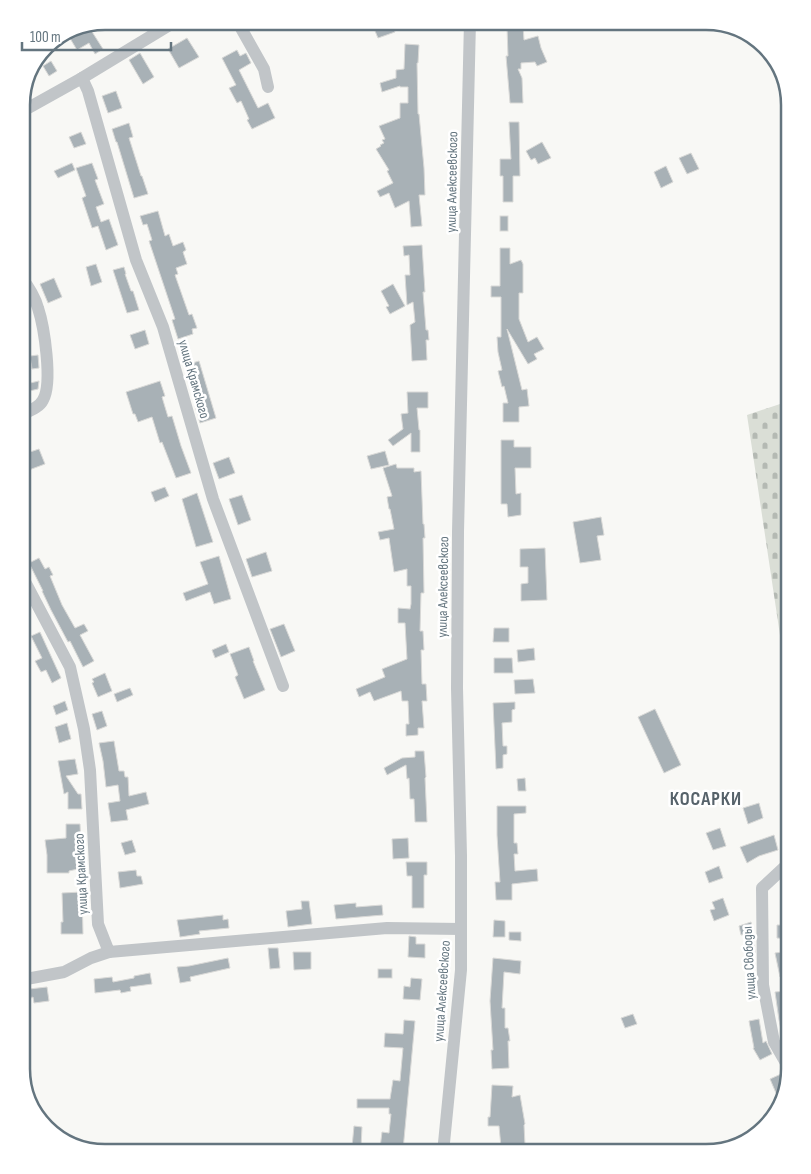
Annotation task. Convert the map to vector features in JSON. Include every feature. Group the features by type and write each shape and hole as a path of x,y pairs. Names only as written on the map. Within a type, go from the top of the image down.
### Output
{"street":[{"path":"30,107 161,30"},
{"path":"242,30 264,69 268,88"},
{"name":"улица Алексеевского","path":"444,1144 461,970 461,846 457,688 458,532 470,30"},
{"name":"улица Крамского","path":"82,78 88,91 136,260 163,327 213,499 283,686"},
{"path":"30,291 42,324 47,362 47,387 43,401 30,410"},
{"name":"улица Крамского","path":"30,591 70,667 84,729 90,770 98,924 109,952"},
{"name":"улица Свободы","path":"781,869 762,888 762,985 774,1042 781,1054"},
{"path":"30,978 64,972 91,958 109,952 387,928 461,929"}],"green space":[{"path":"781,404 781,642 747,415"}],"building":[{"path":"394,30 395,32 378,38 375,31"},
{"path":"507,30 523,30 524,40 538,36 547,62 537,66 535,62 521,63 521,69 518,69 522,78 523,103 510,103 506,56 508,56"},
{"path":"92,32 103,49 95,54 89,43 77,50 70,39"},
{"path":"187,38 199,57 179,68 168,49"},
{"path":"405,44 419,45 417,63 418,114 425,195 419,195 422,226 411,227 409,201 395,208 389,193 380,197 377,191 393,183 387,171 389,170 376,149 384,143 382,140 385,139 379,126 400,118 400,103 408,103 408,87 400,86 382,92 380,83 396,78 396,70 404,69"},
{"path":"237,50 240,56 246,53 251,63 239,70 258,108 268,103 275,118 252,129 241,101 237,103 229,88 236,85 222,58"},
{"path":"140,53 154,77 143,84 129,60"},
{"path":"51,61 57,71 49,76 43,66"},
{"path":"116,91 122,108 108,113 102,96"},
{"path":"509,122 519,122 520,176 513,176 513,202 503,202 503,176 500,176 500,159 511,159"},
{"path":"129,123 133,137 129,138 148,194 134,198 112,129"},
{"path":"81,132 86,144 74,148 69,137"},
{"path":"542,142 551,158 538,164 535,158 531,160 526,151"},
{"path":"691,153 699,169 687,174 679,158"},
{"path":"72,163 75,170 58,178 54,171"},
{"path":"92,163 98,179 95,180 104,204 96,207 101,222 109,219 118,245 106,250 98,226 92,228 82,198 86,196 76,168"},
{"path":"666,166 673,182 661,188 654,172"},
{"path":"158,211 165,236 169,234 173,246 183,242 186,250 183,252 187,264 176,268 178,274 175,275 189,315 192,314 197,328 192,329 193,334 178,339 172,320 175,319 149,241 152,240 147,224 143,225 140,216"},
{"path":"500,216 508,216 508,231 500,231"},
{"path":"422,245 425,292 423,292 426,330 428,330 429,340 426,340 427,360 412,361 410,325 415,322 413,302 407,305 405,275 410,275 409,255 404,256 403,246"},
{"path":"500,248 510,248 510,264 521,260 523,264 523,293 519,293 519,319 528,342 537,337 544,349 534,354 537,359 528,364 507,329 522,390 527,389 529,406 519,407 519,422 503,422 503,403 508,403 498,371 502,370 497,337 501,337 501,297 491,297 491,286 500,286"},
{"path":"96,264 102,282 91,286 86,267"},
{"path":"124,267 139,310 127,313 113,270"},
{"path":"54,278 62,297 48,303 40,284"},
{"path":"393,284 405,306 390,314 386,307 389,306 381,291"},
{"path":"145,330 149,344 135,349 130,335"},
{"path":"38,355 39,368 32,369 30,356"},
{"path":"199,361 216,418 200,423 195,406 199,404 186,371 190,370 189,364"},
{"path":"39,381 38,389 30,391 30,383"},
{"path":"160,381 165,396 162,397 168,417 172,416 191,473 176,478 162,442 160,443 152,417 138,422 135,414 133,414 126,392"},
{"path":"407,392 428,392 428,408 417,408 420,452 411,452 411,433 393,446 388,440 403,429 401,414 408,413"},
{"path":"501,440 514,440 514,447 531,447 531,468 515,468 516,494 521,493 521,515 508,517 507,504 501,504"},
{"path":"39,449 45,464 30,470 30,452"},
{"path":"385,451 389,465 371,469 367,456"},
{"path":"229,457 235,473 219,479 213,463"},
{"path":"396,464 397,468 414,468 414,472 421,471 425,538 423,538 424,593 421,593 420,631 423,631 424,650 421,650 422,684 426,684 427,701 422,701 424,728 418,728 418,735 406,736 406,724 409,724 408,701 402,701 401,691 374,701 370,692 359,697 356,689 385,677 382,669 407,659 405,623 398,623 398,608 410,609 411,586 407,586 407,569 394,572 389,538 380,540 378,532 394,529 387,497 392,496 383,468"},
{"path":"165,487 169,496 155,502 151,492"},
{"path":"197,493 213,542 196,547 182,499"},
{"path":"242,495 251,520 238,525 229,499"},
{"path":"601,517 604,535 597,536 601,560 580,563 573,522"},
{"path":"545,548 547,600 521,601 521,584 528,583 528,567 520,567 520,549"},
{"path":"266,552 272,571 252,577 246,559"},
{"path":"219,556 231,599 214,604 210,592 186,601 183,593 208,584 200,562"},
{"path":"39,558 45,569 49,567 53,575 50,576 62,605 75,628 84,624 88,631 80,635 94,661 83,667 51,610 30,562"},
{"path":"284,624 295,651 281,657 270,629"},
{"path":"494,628 509,628 509,642 493,642"},
{"path":"40,632 61,678 52,683 46,670 41,672 35,661 42,658 31,636"},
{"path":"226,644 229,652 215,658 212,650"},
{"path":"249,647 265,690 244,699 235,677 238,675 230,654"},
{"path":"534,648 535,660 518,662 517,650"},
{"path":"494,658 512,658 513,673 494,673"},
{"path":"105,673 112,691 98,697 92,679"},
{"path":"533,679 535,693 515,694 514,680"},
{"path":"130,688 133,695 117,702 114,694"},
{"path":"65,701 68,710 56,715 53,706"},
{"path":"515,702 515,709 512,710 512,722 502,723 503,746 507,746 507,754 503,755 503,768 496,769 493,703"},
{"path":"655,709 681,765 664,773 638,717"},
{"path":"102,711 107,726 97,730 92,714"},
{"path":"67,723 71,739 59,743 55,727"},
{"path":"114,741 119,771 124,771 125,777 128,777 129,796 146,792 149,804 126,810 128,820 111,822 108,803 120,801 118,785 106,787 99,743"},
{"path":"415,751 424,751 427,822 415,822 414,799 410,799 406,765 387,775 384,768 402,758 415,757"},
{"path":"75,759 78,774 66,776 78,794 81,794 82,809 68,809 68,792 64,794 58,761"},
{"path":"525,778 526,791 518,791 517,779"},
{"path":"759,803 763,818 748,824 743,808"},
{"path":"497,806 526,806 526,813 514,814 514,843 517,843 518,854 514,854 515,871 537,869 538,881 512,884 512,900 496,900 495,882 500,882"},
{"path":"66,824 80,824 82,868 69,871 69,873 47,873 45,840 66,838"},
{"path":"720,828 726,846 713,850 706,833"},
{"path":"774,835 778,850 759,856 747,863 740,847"},
{"path":"408,838 409,858 393,859 392,839"},
{"path":"132,840 136,852 125,855 121,843"},
{"path":"406,862 427,862 427,875 424,875 424,908 412,908 412,876 407,876"},
{"path":"719,866 723,878 709,883 705,872"},
{"path":"136,870 137,876 141,876 143,884 120,888 118,872"},
{"path":"82,892 83,934 61,934 61,922 63,922 62,893"},
{"path":"723,898 729,915 714,921 710,910 715,909 712,902"},
{"path":"301,901 309,901 312,924 288,927 286,911 302,909"},
{"path":"356,903 356,907 382,905 383,915 336,919 334,905"},
{"path":"223,915 223,920 228,919 229,928 199,931 200,934 180,937 177,920"},
{"path":"494,920 505,921 505,937 493,937"},
{"path":"751,922 755,953 752,954 746,934 741,935 739,926"},
{"path":"777,925 781,925 781,938 777,938"},
{"path":"509,932 521,932 521,941 509,940"},
{"path":"409,936 416,937 416,944 425,944 425,958 408,957"},
{"path":"268,948 278,948 280,968 270,969"},
{"path":"293,952 311,952 311,969 294,970"},
{"path":"781,952 781,977 780,977 775,953"},
{"path":"228,958 230,968 190,977 191,981 180,983 177,967"},
{"path":"493,958 521,961 520,974 504,972 502,1008 505,1008 505,1028 508,1028 510,1041 508,1041 509,1068 492,1069 491,1050 493,1050 490,1001"},
{"path":"378,969 392,969 392,978 378,978"},
{"path":"150,973 152,984 130,987 131,991 121,993 120,990 95,993 94,979 112,977 113,982"},
{"path":"411,978 422,979 420,1000 403,999 404,986 410,987"},
{"path":"47,987 49,1001 34,1003 33,997 31,998 30,989"},
{"path":"781,991 781,1030 779,1020 775,992"},
{"path":"633,1014 637,1024 625,1028 621,1018"},
{"path":"759,1019 763,1043 766,1041 772,1054 760,1060 753,1048 749,1021"},
{"path":"404,1020 415,1021 404,1144 380,1144 382,1132 389,1133 391,1114 389,1114 389,1108 357,1108 357,1099 390,1099 393,1080 400,1081 403,1048 384,1047 385,1033 403,1034"},
{"path":"780,1074 776,1093 770,1079"},
{"path":"492,1085 513,1086 512,1097 520,1095 525,1124 525,1144 501,1144 499,1126 488,1126 488,1117 490,1117"},
{"path":"354,1126 362,1127 361,1144 352,1144"}],"district":[{"name":"КОСАРКИ","path":"706,799"}]}
